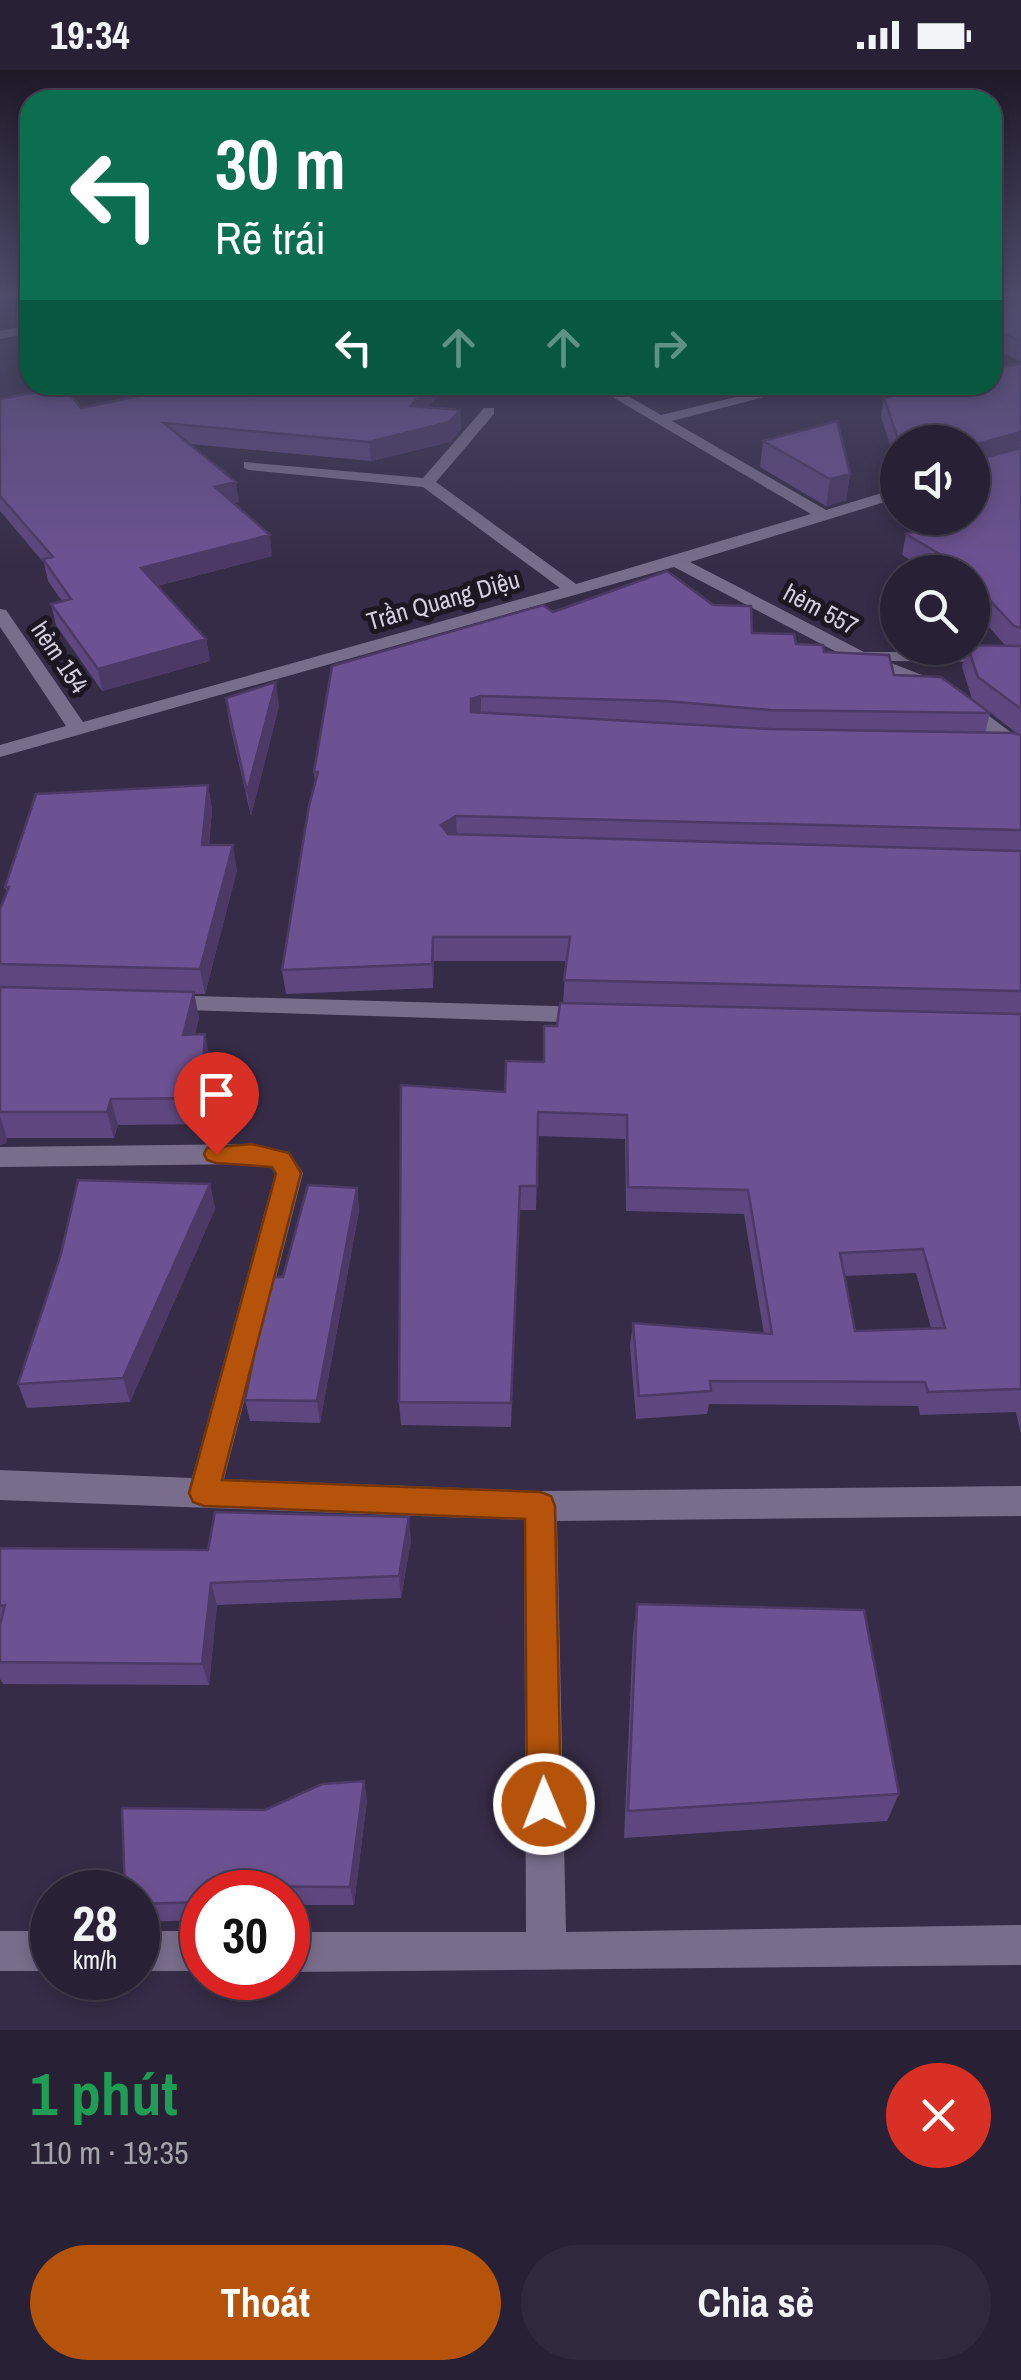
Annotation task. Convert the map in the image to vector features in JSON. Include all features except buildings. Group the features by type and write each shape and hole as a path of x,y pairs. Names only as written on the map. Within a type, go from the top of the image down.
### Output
{"street":[{"path":"1,407 65,395"},
{"path":"616,395 822,514"},
{"path":"658,420 762,395"},
{"path":"426,482 490,411"},
{"path":"249,465 426,482 574,590"},
{"name":"Trần Quang Diệu","path":"0,751 574,590 880,498"},
{"name":"hẻm 557","path":"676,560 856,655 941,688 1019,751"},
{"name":"hẻm 154","path":"0,614 78,729"},
{"path":"856,655 1021,657"},
{"path":"978,745 1019,751"},
{"path":"138,1003 609,1016"},
{"path":"0,1157 252,1154 280,1159 289,1173 204,1493"},
{"path":"0,1485 540,1506 1021,1501"},
{"path":"540,1506 546,1952"},
{"path":"310,1952 1021,1944"},
{"path":"0,1951 30,1951"}],"route":[{"path":"216,1154 280,1159 289,1173 204,1493 540,1506 544,1804"}]}
